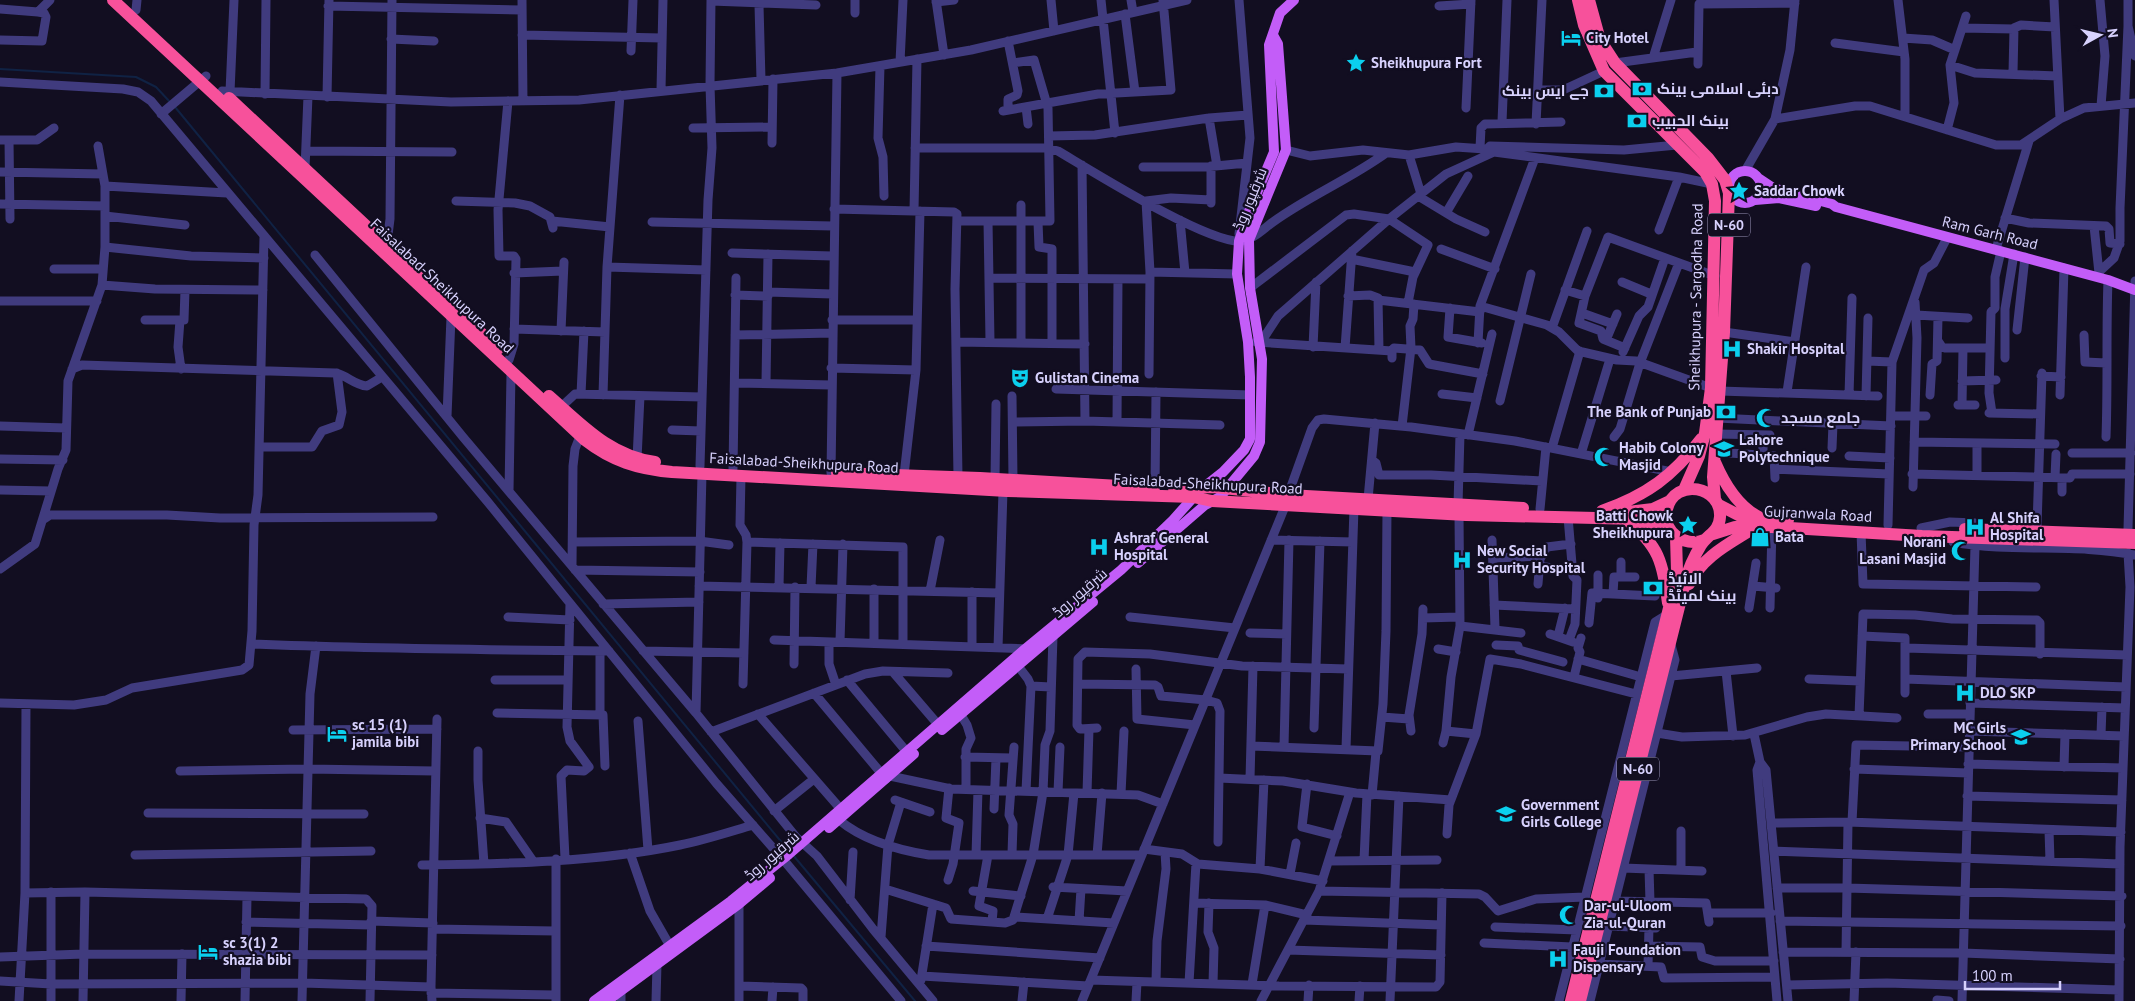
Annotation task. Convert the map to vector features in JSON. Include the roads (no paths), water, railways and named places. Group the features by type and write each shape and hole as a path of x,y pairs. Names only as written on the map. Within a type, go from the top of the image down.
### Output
{"highway":[{"name":"Faisalabad-Sheikhupura Road","path":"114,0 203,79 511,373 524,379 609,447 637,459 701,470"},
{"name":"Faisalabad-Sheikhupura Road","path":"126,0 136,5 203,79 226,92 509,360 524,379 580,436 603,454 627,465 649,470 701,470 1003,490 1193,497 1212,501 1287,499 1368,500 1459,510 1568,517 1644,519 1673,533"},
{"name":"Sheikhupura - Sargodha Road","path":"1578,0 1584,25 1604,71 1697,164 1729,193 1724,332 1715,390 1711,434 1715,457 1713,477 1717,502"},
{"name":"Sheikhupura - Sargodha Road","path":"1589,0 1600,40 1615,63 1711,162 1715,201 1715,390 1718,418 1684,490"},
{"path":"1697,164 1707,166 1711,162"},
{"path":"1602,511 1640,496 1672,472 1711,434"},
{"path":"1671,612 1705,560 1758,523 1738,501 1725,482 1715,457"},
{"name":"Faisalabad-Sheikhupura Road","path":"737,472 904,475 1155,488 1225,488 1287,499 1354,508 1387,510 1540,509 1642,511 1661,507 1670,501"},
{"path":"1684,490 1701,490 1717,502 1720,522 1709,537 1690,542 1673,533 1666,518 1670,501 1684,490"},
{"name":"Gujranwala Road","path":"1717,502 1744,518 1772,527 1861,532 2133,531"},
{"path":"1626,519 1646,536 1656,550 1671,612"},
{"name":"Gujranwala Road","path":"1709,537 1735,527 1758,523 1888,525 1921,532 2133,551"},
{"name":"N-60","path":"1571,1001 1671,612 1677,571 1673,533"},
{"name":"N-60","path":"1580,1001 1670,642 1671,612 1688,570 1709,537"}],"main road":[{"name":"شرقپور روڈ","path":"941,727 961,715 1205,505 1220,497 1225,488 1254,456 1255,440 1250,395 1248,342 1237,274 1248,214 1274,152 1269,44 1280,13 1294,0"},
{"name":"شرقپور روڈ","path":"607,1001 621,996 657,964 739,904 788,859 941,727 1025,649 1121,570 1173,520 1193,497 1238,458 1262,431 1261,342 1250,288 1244,241 1286,150 1278,44 1273,35"},
{"path":"1745,171 1758,178 1760,192 1754,200 1740,203 1729,193 1731,178 1745,171"},
{"name":"Ram Garh Road","path":"1758,178 1773,188 1832,204 1836,207 1947,238 2102,277 2135,290"},
{"name":"Ram Garh Road","path":"1754,200 1779,198 1830,209 1836,207"},
{"name":"شرقپور روڈ","path":"594,1001 788,859"}],"street":[{"path":"38,12 50,0"},
{"path":"234,0 226,92 390,100 508,101 579,100 837,73 1008,42 1129,13 1163,2 1187,0"},
{"path":"265,94 266,0"},
{"path":"522,0 523,101"},
{"path":"631,51 633,0"},
{"path":"661,90 663,0"},
{"path":"854,13 855,0"},
{"path":"900,62 903,0"},
{"path":"943,0 944,55"},
{"path":"1050,0 1054,31"},
{"path":"1101,0 1115,133"},
{"path":"1131,0 1129,13 1135,92"},
{"path":"1239,0 1250,138 1247,163 1244,241"},
{"path":"1502,122 1507,0"},
{"path":"1536,124 1542,0"},
{"path":"1653,58 1671,0"},
{"path":"1897,0 1904,52 1905,116"},
{"path":"2054,0 2060,119"},
{"path":"2100,0 2105,56 2102,106"},
{"path":"2102,277 2120,244 2128,0"},
{"path":"696,713 701,542 701,431 712,128 710,85 711,1 759,5 776,3 816,5"},
{"path":"1698,64 1699,4 1795,1 1790,50 1775,119 1745,171"},
{"path":"1008,42 1018,93 1008,99 1006,111 1111,93 1172,88 1163,2"},
{"path":"1440,6 1471,2 1466,108"},
{"path":"327,97 328,3 456,5 522,10"},
{"path":"386,243 390,219 392,4"},
{"path":"759,5 761,80"},
{"path":"0,10 38,12 44,13 46,17 42,41 0,40"},
{"path":"1947,130 1954,103 1950,65 1966,16"},
{"path":"1962,28 2014,29 2021,25 2055,27"},
{"path":"2128,26 2135,56"},
{"path":"2012,73 2014,29"},
{"path":"522,35 662,38"},
{"path":"1903,38 1932,40 1955,50"},
{"path":"391,39 434,41"},
{"path":"1835,43 1904,52"},
{"path":"1615,63 1697,52"},
{"path":"904,475 916,370 917,59"},
{"path":"958,221 1048,222 1051,220 1047,103 1034,60 1013,63"},
{"path":"1950,65 1975,73 2057,76"},
{"path":"880,66 878,138 883,156 884,196"},
{"path":"1538,90 1563,90 1604,71"},
{"path":"831,473 832,256 837,73"},
{"path":"164,111 203,79"},
{"path":"772,143 773,79"},
{"path":"0,82 132,90 147,98 164,111 227,193 570,604 604,651 716,783 788,859 901,1001"},
{"path":"603,395 607,267 620,95"},
{"path":"305,168 308,96"},
{"path":"508,101 499,202 499,255 500,257 515,257 514,347 509,360"},
{"path":"1775,119 1855,106 1870,106 1996,145 2021,145 2060,119 2084,108 2135,103"},
{"path":"1026,107 1028,124"},
{"path":"1049,136 1096,136 1209,118 1248,115"},
{"path":"1146,202 1171,198 1211,202 1214,166 1209,118"},
{"path":"1487,150 1483,125 1502,122 1536,124 1561,122"},
{"path":"693,128 772,127"},
{"path":"10,219 10,204 4,172 4,140 38,140 54,128"},
{"path":"2029,140 2005,218 1998,250 1995,277 1995,308 1991,312 1990,349 1993,380 1991,413 2040,414"},
{"path":"1261,342 1278,316 1316,282 1352,255 1388,219 1446,174 1487,150 1490,146 1624,150 1678,145"},
{"path":"0,569 18,554 34,546 66,450 66,400 72,369 102,286 105,247 105,206 98,146"},
{"path":"1286,150 1310,156 1362,150 1409,155 1456,147 1679,177 1714,179"},
{"path":"916,148 1049,149 1082,165 1180,220 1208,233 1244,241 1294,206 1370,164 1386,153"},
{"path":"306,151 452,152"},
{"path":"1409,155 1419,195 1446,213 1485,232"},
{"path":"1478,343 1480,309 1535,158"},
{"path":"1143,166 1214,166 1247,163"},
{"path":"1082,165 1085,421"},
{"path":"4,172 102,174"},
{"path":"1446,213 1468,176"},
{"path":"1659,230 1679,177"},
{"path":"104,186 227,193"},
{"path":"456,201 499,202 530,206 547,215 553,224 610,227"},
{"path":"1146,202 1150,276 1149,374"},
{"path":"0,204 105,206"},
{"path":"1021,205 1021,342"},
{"path":"834,209 954,212 957,214 955,289 958,477"},
{"path":"1250,288 1346,215 1354,214 1388,219 1428,245 1415,272 1411,304 1414,316 1410,326 1411,348 1407,362 1402,426"},
{"path":"105,216 185,225"},
{"path":"2005,218 2029,223 2108,227 2110,242 2120,244"},
{"path":"1180,220 1185,273"},
{"path":"988,221 990,341"},
{"path":"652,222 833,226"},
{"path":"1038,222 1039,246 1052,249 1052,343"},
{"path":"2094,226 2102,277 2106,363 2109,375 2106,437"},
{"path":"1552,328 1587,231"},
{"path":"0,703 67,705 96,701 111,698 132,688 242,670 250,662 252,644 254,517 258,495 264,237"},
{"path":"1625,348 1602,338 1601,332 1579,324 1584,296 1608,237 1715,276"},
{"path":"1888,525 1892,362 1924,270 1934,263 1947,238"},
{"path":"105,247 191,256 264,258"},
{"path":"1441,249 1495,269"},
{"path":"732,254 832,256"},
{"path":"766,383 768,254"},
{"path":"1937,341 1942,347 1990,349 2005,354 2005,309 2014,254"},
{"path":"1352,255 1415,272"},
{"path":"1345,348 1352,255"},
{"path":"315,256 446,416 696,713 774,811 881,938 920,979 933,1001"},
{"path":"2017,330 2025,257"},
{"path":"1620,361 1638,316 1648,307 1665,258"},
{"path":"561,331 564,262"},
{"path":"1614,437 1620,429 1640,362 1679,263"},
{"path":"607,267 706,270"},
{"path":"1787,392 1806,267"},
{"path":"2060,395 2064,268"},
{"path":"54,269 103,269"},
{"path":"514,273 563,271"},
{"path":"989,278 1118,279 1185,273 1237,274"},
{"path":"1500,401 1531,274"},
{"path":"736,278 737,472 740,521 747,542 743,684"},
{"path":"1118,279 1118,422"},
{"path":"2133,531 2130,474 2135,281"},
{"path":"1313,346 1316,282"},
{"path":"1622,282 1651,294"},
{"path":"102,286 185,290 263,290"},
{"path":"145,320 185,319 185,290"},
{"path":"1565,290 1584,296"},
{"path":"735,294 832,294"},
{"path":"1348,296 1374,295 1378,300 1379,350"},
{"path":"1912,487 1915,416 1915,297"},
{"path":"1849,395 1852,298"},
{"path":"1378,300 1450,308 1480,309 1520,318 1552,328 1580,351 1620,361 1628,359 1640,362 1715,390 1757,394 1787,392 1878,396"},
{"path":"0,301 97,301"},
{"path":"1450,308 1448,337 1490,345"},
{"path":"1582,313 1613,324"},
{"path":"1606,340 1617,314"},
{"path":"1916,315 1968,318"},
{"path":"446,416 451,317"},
{"path":"1930,395 1932,364 1937,361 1938,317"},
{"path":"1866,396 1868,318"},
{"path":"180,320 178,347 181,369"},
{"path":"832,320 917,320"},
{"path":"514,329 605,332"},
{"path":"581,394 584,331"},
{"path":"1724,332 1795,342"},
{"path":"735,335 832,333"},
{"path":"1443,743 1460,622 1458,476 1464,434 1477,398 1492,334"},
{"path":"2084,335 2085,362 2106,363"},
{"path":"957,342 990,341 1085,344"},
{"path":"1248,342 1379,350 1392,355 1396,348 1411,348 1422,351 1429,364 1483,374"},
{"path":"1963,348 1960,405 1975,405"},
{"path":"1540,509 1542,481 1549,448 1580,351"},
{"path":"1581,454 1610,358"},
{"path":"1867,361 1892,362"},
{"path":"72,369 82,365 337,373 347,376 358,384 367,386 382,377"},
{"path":"831,368 916,370"},
{"path":"259,447 312,448 322,431 339,424 342,412 337,373"},
{"path":"509,491 511,373"},
{"path":"2037,526 2041,375 2060,376"},
{"path":"1962,381 1993,380"},
{"path":"736,383 831,385"},
{"path":"1056,389 1250,395"},
{"path":"1155,488 1156,392"},
{"path":"561,407 571,396 581,394 702,397"},
{"path":"1442,394 1477,398"},
{"path":"637,459 640,396"},
{"path":"1012,396 1013,480"},
{"path":"995,479 996,404"},
{"path":"995,416 1013,419 1220,425"},
{"path":"1891,416 1926,416"},
{"path":"1718,418 1890,426"},
{"path":"1082,1001 1272,540 1312,428 1318,420 1402,426 1464,434 1549,448 1672,472"},
{"path":"1759,421 1764,435 1763,455"},
{"path":"1368,500 1375,424"},
{"path":"1832,448 1833,424"},
{"path":"0,426 66,428"},
{"path":"672,430 701,431"},
{"path":"1711,434 1764,435"},
{"path":"573,568 573,466 575,449 580,436"},
{"path":"1914,442 2039,445 2056,449 2058,478 2062,492"},
{"path":"1977,443 1977,475"},
{"path":"2072,453 2131,453"},
{"path":"1715,457 1774,456 1775,474 1889,474"},
{"path":"1849,456 1890,458"},
{"path":"0,459 62,460"},
{"path":"1372,460 1376,463 1379,476 1458,476 1542,481"},
{"path":"1912,474 2070,478 2072,474 2130,474"},
{"path":"0,490 51,491"},
{"path":"998,648 1003,490"},
{"path":"1346,749 1354,508"},
{"path":"1364,860 1370,794 1376,752 1379,747 1382,716 1386,631 1387,510"},
{"path":"44,519 50,515 433,517"},
{"path":"1568,517 1573,577 1577,579 1575,609 1569,640"},
{"name":"Gujranwala Road","path":"1921,532 1950,522 2133,531"},
{"path":"1770,608 1774,588 1770,555 1772,527"},
{"path":"1861,532 1864,584 2036,587"},
{"name":"Gujranwala Road","path":"1921,532 1975,546 2133,551"},
{"path":"930,591 940,540"},
{"path":"1272,540 1353,542"},
{"path":"1284,747 1289,540"},
{"path":"1492,540 1495,628"},
{"path":"1314,728 1320,541"},
{"path":"573,542 701,542 729,545"},
{"path":"747,542 903,547 903,644"},
{"path":"779,587 780,543"},
{"path":"811,587 813,544"},
{"path":"840,642 844,544"},
{"path":"1538,584 1541,556 1548,546 1571,544"},
{"path":"1962,1001 1975,546"},
{"path":"2119,1001 2122,896 2120,864 2127,655 2133,551"},
{"path":"1493,558 1541,556"},
{"path":"1621,562 1621,577"},
{"path":"1750,608 1756,563"},
{"path":"1539,566 1573,571"},
{"path":"573,568 700,572"},
{"path":"1598,575 1598,596"},
{"path":"1613,594 1614,578 1635,577"},
{"path":"699,586 811,587 999,593"},
{"path":"1753,586 1774,588"},
{"path":"794,664 795,587"},
{"path":"874,589 874,643"},
{"path":"972,592 972,647"},
{"path":"1573,624 1591,623 1591,595 1655,596"},
{"path":"603,604 699,602"},
{"path":"0,981 51,984 370,985 431,993 555,998 555,932 561,859 561,776 567,770 584,771 589,767 570,741 567,713 570,604"},
{"path":"1494,605 1575,609"},
{"path":"1565,608 1554,635 1580,642 1580,651 1574,677"},
{"path":"1559,1001 1655,622 1671,612"},
{"path":"1411,731 1409,719 1423,614 1522,633"},
{"path":"1858,716 1863,614 2038,620 2040,654"},
{"path":"508,616 570,620"},
{"path":"1130,617 1235,628"},
{"path":"1510,631 1510,646"},
{"path":"1250,633 1286,634"},
{"path":"885,889 947,908 951,918 1010,922 1015,917 1033,855 1043,792 1045,745 1050,731 1053,636"},
{"path":"1862,636 1903,637 1906,648 1904,693"},
{"path":"774,640 1037,650"},
{"path":"829,642 829,664 836,685"},
{"path":"1590,1001 1675,660 1670,642"},
{"path":"252,644 436,651 494,648 604,651"},
{"path":"1496,645 1518,646 1520,650 1563,662"},
{"path":"302,1001 310,694 316,646"},
{"path":"315,656 329,647"},
{"path":"1906,648 2040,654 2127,655"},
{"path":"1438,649 1456,652"},
{"path":"600,714 604,651"},
{"path":"643,651 744,654"},
{"path":"1087,793 1093,729 1080,729 1077,725 1079,657 1087,651 1150,654 1253,666 1348,669"},
{"path":"1521,664 1525,651"},
{"path":"1447,834 1451,800 1476,734 1490,659 1521,664 1636,694"},
{"path":"1578,659 1641,677"},
{"path":"1018,666 1030,681 1031,686 1026,791"},
{"path":"1250,779 1253,666"},
{"path":"1671,676 1757,668"},
{"path":"1136,669 1136,716 1138,720 1195,725"},
{"path":"1726,671 1733,736"},
{"path":"711,732 872,672 948,673"},
{"path":"893,672 941,727"},
{"path":"1810,679 1860,681"},
{"path":"1905,679 2126,688"},
{"path":"495,680 568,680"},
{"path":"847,680 909,754"},
{"path":"1078,684 1157,686 1161,696 1206,700 1217,703 1220,711 1218,842"},
{"path":"1031,686 1051,687"},
{"path":"814,693 885,776 949,788 1144,796 1163,804"},
{"path":"1970,703 2126,708"},
{"path":"19,1001 25,893 26,704"},
{"path":"2101,735 2102,707"},
{"path":"497,713 600,714 605,718 605,766"},
{"path":"758,714 814,779 856,833 888,845 916,853 954,855 1098,856 1165,852 1184,855 1196,863 1260,869 1323,881"},
{"path":"1928,714 1970,714"},
{"path":"961,715 967,725 971,738 966,747 966,789"},
{"path":"1657,733 1682,737 1754,734 1815,715 1897,718"},
{"path":"1382,716 1409,719"},
{"path":"431,993 437,719"},
{"path":"638,721 648,850"},
{"path":"293,730 437,729"},
{"path":"1121,794 1124,731"},
{"path":"1446,731 1476,734"},
{"path":"1969,731 2124,736"},
{"path":"1754,734 1760,762 1766,770 1788,1001"},
{"path":"2064,767 2065,734"},
{"path":"1854,1001 1851,952 1846,921 1847,854 1855,748 1857,745 1969,748"},
{"path":"1252,746 1346,749 1376,752"},
{"path":"1012,854 1013,824 1009,815 1014,747"},
{"path":"1058,792 1060,748"},
{"path":"478,751 480,818 484,864"},
{"path":"966,757 1012,758"},
{"path":"994,809 996,758"},
{"path":"1760,762 1757,770 1771,913 1777,1001"},
{"path":"1854,769 2123,768"},
{"path":"180,771 308,769 435,771"},
{"path":"1219,778 1264,780 1306,784 1350,792 1451,800"},
{"path":"774,811 814,779"},
{"path":"1260,869 1264,780"},
{"path":"1306,784 1302,827 1337,836"},
{"path":"948,880 954,855 958,822 946,818 949,788"},
{"path":"976,855 978,790"},
{"path":"1046,919 1055,887 1068,855 1074,792"},
{"path":"1261,1001 1319,891 1350,792"},
{"path":"1098,856 1102,793"},
{"path":"1390,1001 1398,796"},
{"path":"1967,796 2122,800"},
{"path":"881,938 888,845 898,801 930,812"},
{"path":"148,813 364,814"},
{"path":"480,818 498,819 506,822 533,861"},
{"path":"1771,823 1850,822 2121,832"},
{"path":"422,865 484,864 630,853 683,845 753,824"},
{"path":"2049,830 2050,861"},
{"path":"1681,831 1681,870"},
{"path":"1290,874 1296,843"},
{"path":"135,855 371,851"},
{"path":"1774,851 2120,864"},
{"path":"850,900 853,852"},
{"path":"1156,982 1157,941 1166,869 1165,852"},
{"path":"630,853 650,911 670,946"},
{"path":"988,855 977,891 979,906 993,911 992,922"},
{"path":"1329,861 1437,860"},
{"path":"1189,983 1196,863"},
{"path":"1623,868 1702,871"},
{"path":"1649,869 1650,902"},
{"path":"1055,887 1127,891"},
{"path":"1079,921 1081,888"},
{"path":"1777,888 1847,888 2122,896"},
{"path":"977,891 1021,896"},
{"path":"1319,891 1483,895 1498,911 1536,899 1585,897"},
{"path":"51,892 52,1001"},
{"path":"25,893 85,892 366,899 371,904 370,1001"},
{"path":"83,1001 85,892"},
{"path":"920,979 1089,983 1156,982 1269,986 1438,986 1442,893"},
{"path":"245,1001 247,897"},
{"path":"1615,900 1706,903 1709,917 1771,913"},
{"path":"1194,903 1265,905 1306,918 1393,924 1442,925"},
{"path":"1209,903 1208,932 1214,948 1213,984"},
{"path":"739,904 739,1001"},
{"path":"920,979 933,904"},
{"path":"1252,984 1265,905"},
{"path":"1015,917 1114,923"},
{"path":"1780,922 1846,921 2121,926"},
{"path":"246,922 371,923 555,932"},
{"path":"1609,926 1652,928 1648,946 1648,966"},
{"path":"1494,927 1577,930"},
{"path":"1484,943 1572,946"},
{"path":"926,946 1100,958"},
{"path":"1648,946 1700,947 1701,956 1715,960 1774,961"},
{"path":"1288,950 1440,955"},
{"path":"1783,952 1963,953 2120,959"},
{"path":"0,957 84,954 246,955 304,953 432,955"},
{"path":"181,1001 182,954"},
{"path":"656,1001 657,964"},
{"path":"1599,964 1661,967 1664,978 1775,977"},
{"path":"1022,1001 1024,982"},
{"path":"1136,1001 1137,982"},
{"path":"1786,985 1888,983 2119,990"},
{"path":"1308,985 1308,1001"},
{"path":"740,986 802,989 803,1001"},
{"path":"1359,1001 1360,986"},
{"path":"772,1001 773,988"},
{"path":"1937,1000 1949,1001"}],"waterway":[{"path":"0,69 136,77 156,87 170,102"},
{"path":"175,107 788,850"},
{"path":"793,855 915,1001"}],"place":[{"name":"City Hotel","path":"1571,38"},
{"name":"Sheikhupura Fort","path":"1356,63"},
{"name":"دبئی اسلامی بینک","path":"1642,89"},
{"name":"جے ایس بینک","path":"1604,91"},
{"name":"بينک الحبيب","path":"1637,121"},
{"name":"Saddar Chowk","path":"1739,191"},
{"name":"Shakir Hospital","path":"1732,349"},
{"name":"Gulistan Cinema","path":"1020,378"},
{"name":"The Bank of Punjab","path":"1726,412"},
{"name":"جامع مسجد","path":"1766,418"},
{"name":"Lahore Polytechnique","path":"1724,449"},
{"name":"Habib Colony Masjid","path":"1604,457"},
{"name":"Batti Chowk Sheikhupura","path":"1688,525"},
{"name":"Al Shifa Hospital","path":"1975,527"},
{"name":"Bata","path":"1760,537"},
{"name":"Ashraf General Hospital","path":"1099,547"},
{"name":"Norani Lasani Masjid","path":"1961,551"},
{"name":"New Social Security Hospital","path":"1462,560"},
{"name":"الائیڈ بینک لمیٹڈ","path":"1653,588"},
{"name":"DLO SKP","path":"1965,693"},
{"name":"sc 15 (1) jamila bibi","path":"337,734"},
{"name":"MC Girls Primary School","path":"2021,737"},
{"name":"Government Girls College","path":"1506,814"},
{"name":"Dar-ul-Uloom Zia-ul-Quran","path":"1569,915"},
{"name":"sc 3(1) 2 shazia bibi","path":"208,952"},
{"name":"Fauji Foundation Dispensary","path":"1558,959"}]}
